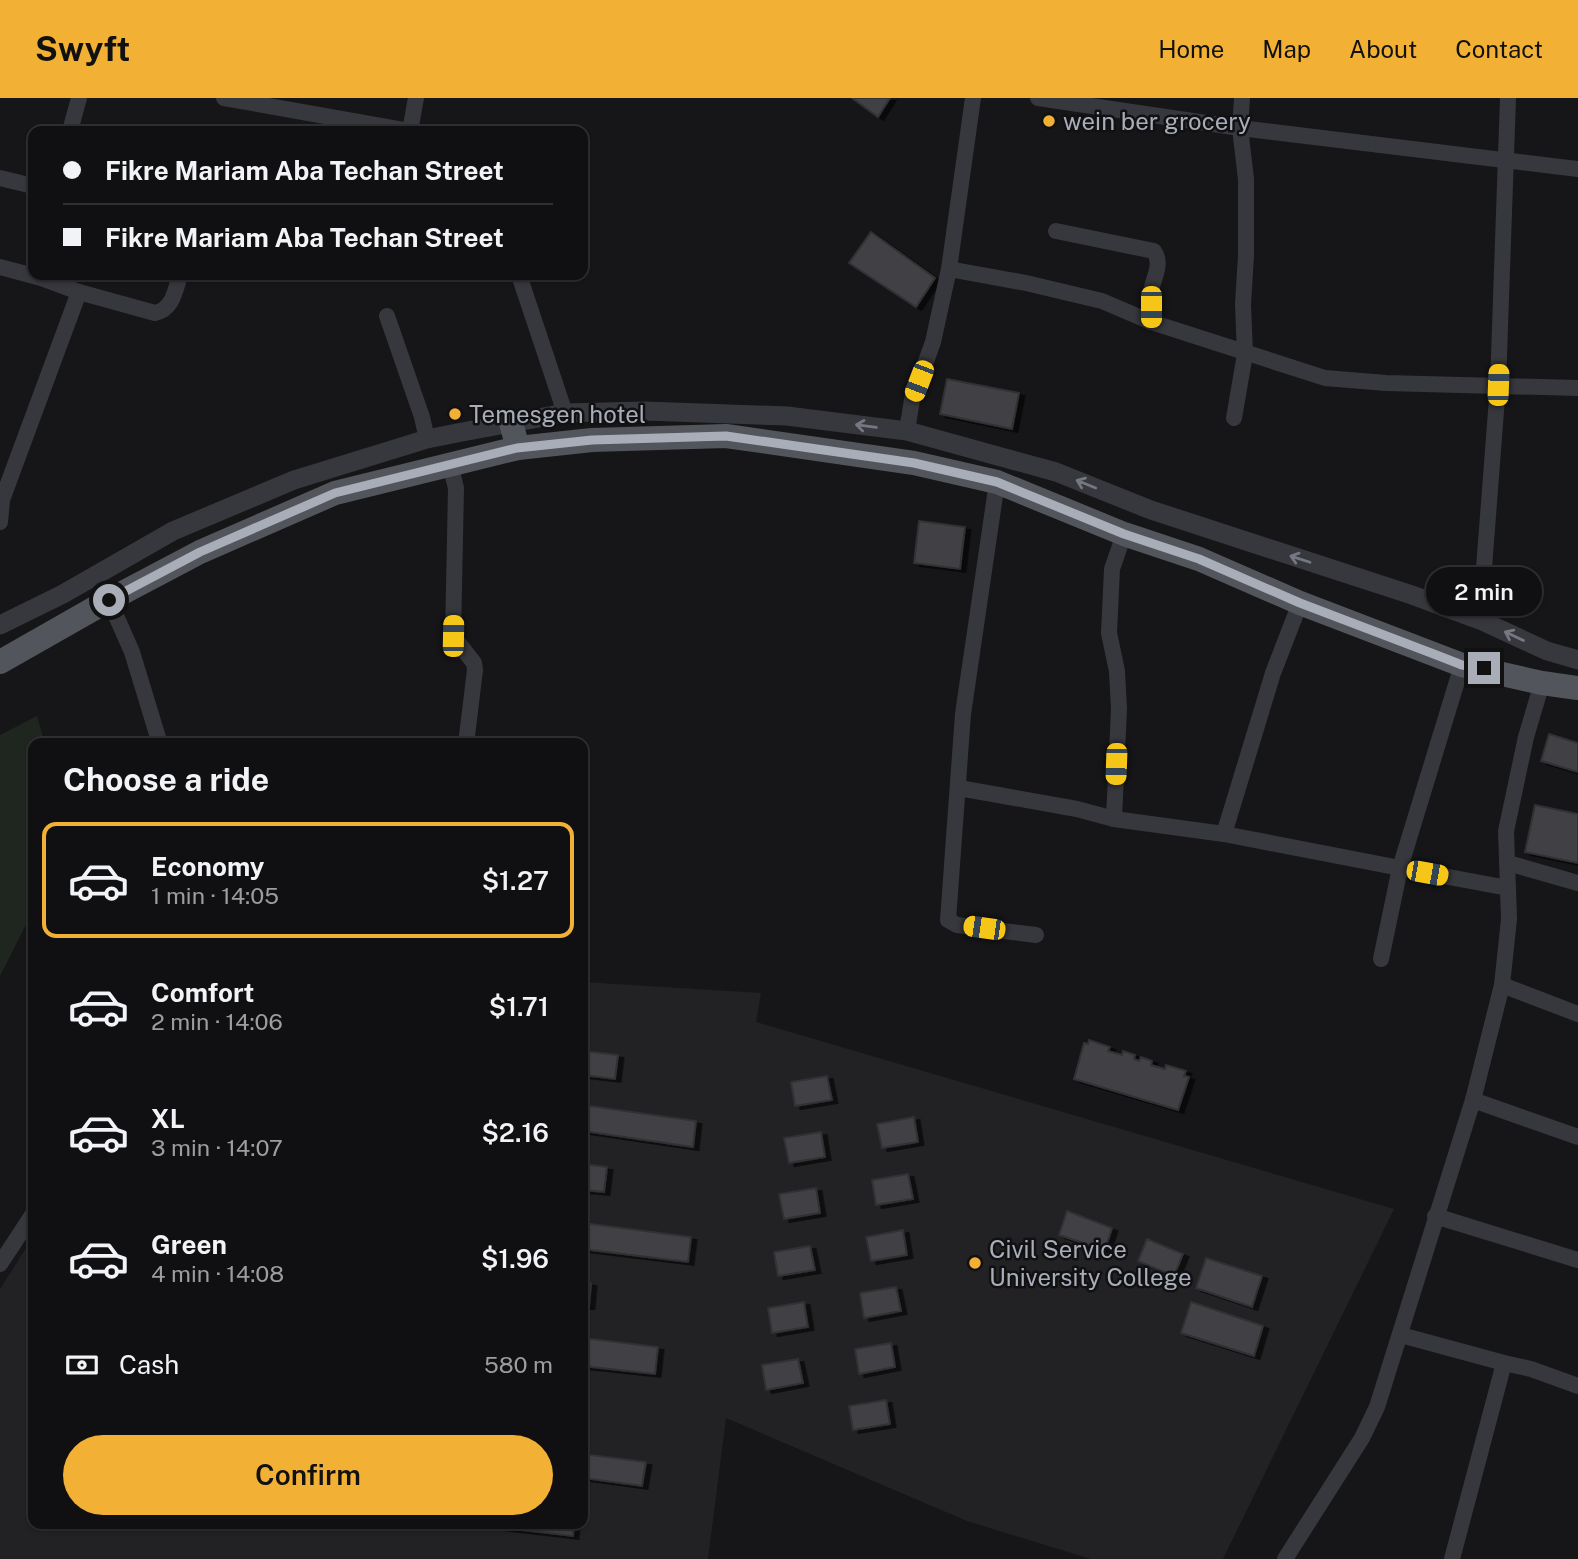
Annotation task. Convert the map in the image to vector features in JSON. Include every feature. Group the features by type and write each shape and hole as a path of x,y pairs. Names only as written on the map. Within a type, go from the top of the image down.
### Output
{"main road":[{"path":"511,423 517,448"},
{"path":"0,662 200,552 335,493 517,448 592,440 726,436 914,463 997,482 1124,534 1199,559 1300,603 1462,665 1578,688"}],"street":[{"path":"71,126 79,98"},
{"path":"225,98 381,126"},
{"path":"410,126 416,98"},
{"path":"906,430 912,400 933,342 949,269 973,98"},
{"path":"1038,98 1240,128 1578,169"},
{"path":"1234,418 1245,354 1243,304 1246,179 1240,128 1242,98"},
{"path":"1480,620 1498,385 1508,98"},
{"path":"0,178 28,185"},
{"path":"1056,231 1154,251 1158,257 1158,265 1151,293 1151,322"},
{"path":"0,268 28,273"},
{"path":"949,269 1102,301 1151,322 1325,378 1387,383 1578,388"},
{"path":"50,280 79,292 155,313 164,311 172,301 178,280"},
{"path":"521,280 565,414"},
{"path":"0,522 2,500 79,292"},
{"path":"387,316 427,439"},
{"path":"0,625 63,594 173,531 293,480 427,439 565,414 645,411 787,416 906,430 1056,472 1151,510 1412,595 1480,620 1547,651 1578,660"},
{"path":"450,464 456,488 453,636 474,663 475,670 467,738"},
{"path":"997,482 963,715 948,919 957,925 1036,935"},
{"path":"1114,819 1119,709 1117,671 1108,633 1112,569 1124,534"},
{"path":"109,600 132,652 158,738"},
{"path":"1224,834 1273,673 1300,603"},
{"path":"1381,960 1400,868 1462,665"},
{"path":"1285,1559 1362,1438 1377,1407 1473,1100 1502,985 1509,919 1506,831 1526,737 1542,683"},
{"path":"959,788 1077,809 1114,819 1224,834 1508,888"},
{"path":"1508,863 1578,883"},
{"path":"1502,985 1578,1014"},
{"path":"1473,1100 1578,1137"},
{"path":"1435,1216 1578,1261"},
{"path":"0,1264 28,1222"},
{"path":"1401,1335 1531,1369 1578,1386"},
{"path":"1452,1559 1504,1363"}],"shaded area":[{"path":"37,716 43,738 28,738 28,921 0,976 0,735"},
{"name":"Civil Service University College","path":"588,982 761,993 756,1022 1394,1209 1223,1559 1091,1559 967,1521 726,1418 708,1559 0,1559 0,1289 28,1245 28,1529 588,1529"}],"building":[{"path":"852,98 890,98 878,117"},
{"path":"871,232 935,278 916,307 849,263"},
{"path":"947,379 1019,393 1012,429 940,414"},
{"path":"919,521 965,527 960,569 914,563"},
{"path":"1549,734 1578,743 1578,772 1541,761"},
{"path":"1535,805 1578,814 1578,863 1525,852"},
{"path":"1089,1040 1110,1047 1108,1051 1122,1055 1123,1051 1135,1055 1134,1059 1139,1061 1141,1057 1152,1061 1151,1065 1165,1069 1166,1065 1186,1071 1184,1076 1189,1077 1178,1110 1074,1079 1084,1043 1088,1044"},
{"path":"588,1052 618,1055 615,1079 588,1076"},
{"path":"827,1076 832,1100 795,1106 791,1082"},
{"path":"588,1106 696,1121 693,1147 588,1132"},
{"path":"914,1117 918,1142 882,1148 877,1124"},
{"path":"821,1132 825,1157 789,1163 784,1138"},
{"path":"588,1165 607,1167 604,1192 588,1190"},
{"path":"908,1174 913,1199 876,1205 872,1180"},
{"path":"816,1188 820,1213 784,1219 779,1194"},
{"path":"1067,1211 1112,1228 1105,1250 1059,1235"},
{"path":"588,1224 691,1237 688,1262 588,1250"},
{"path":"903,1230 907,1255 871,1261 866,1237"},
{"path":"1147,1239 1183,1254 1174,1276 1138,1261"},
{"path":"810,1246 815,1270 778,1276 774,1252"},
{"path":"1206,1258 1262,1276 1252,1307 1196,1288"},
{"path":"588,1283 591,1283 588,1306"},
{"path":"896,1287 901,1311 864,1318 860,1293"},
{"path":"804,1302 808,1327 772,1333 768,1308"},
{"path":"1191,1302 1263,1326 1254,1356 1181,1333"},
{"path":"588,1339 658,1347 655,1374 588,1367"},
{"path":"891,1343 895,1367 859,1374 855,1349"},
{"path":"798,1359 803,1383 766,1390 762,1365"},
{"path":"886,1400 890,1424 853,1430 849,1406"},
{"path":"588,1455 646,1462 642,1486 588,1479"},
{"path":"514,1529 574,1529 573,1536"}],"place":[{"name":"wein ber grocery","path":"1049,121"},
{"name":"Temesgen hotel","path":"455,414"},
{"name":"Civil Service University College","path":"975,1263"}],"route":[{"path":"109,600 200,552 335,493 517,448 592,440 726,436 914,463 997,482 1124,534 1199,559 1300,603 1462,665 1484,668"}]}
